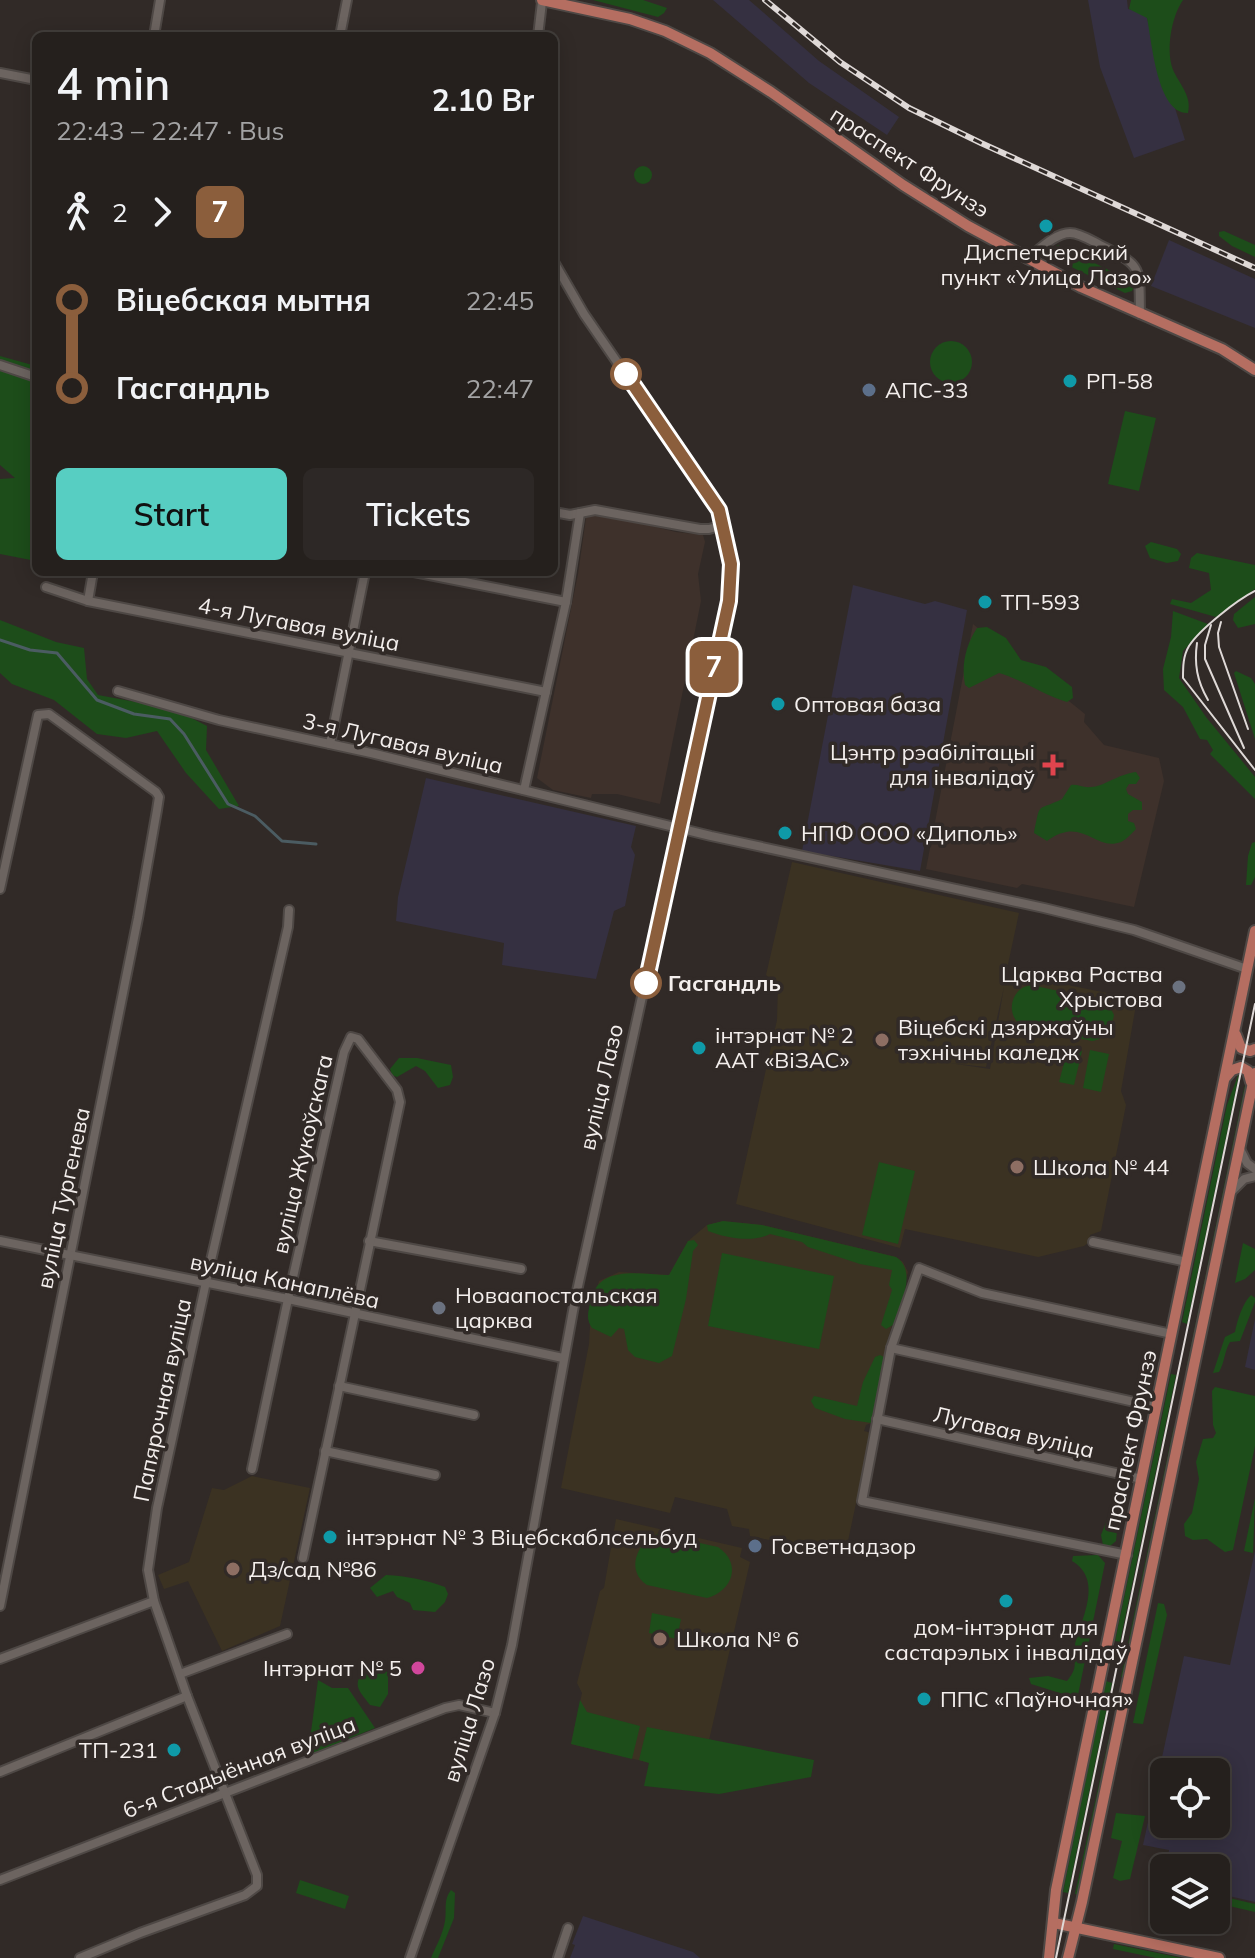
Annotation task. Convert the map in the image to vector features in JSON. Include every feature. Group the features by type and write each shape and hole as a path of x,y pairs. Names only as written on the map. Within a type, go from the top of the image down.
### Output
{"main road":[{"name":"праспект Фрунзэ","path":"542,1 630,19 665,31 710,53 903,185 1027,259 1140,314 1222,349 1255,370"},
{"name":"праспект Фрунзэ","path":"1050,1955 1056,1890 1255,931"},
{"path":"1235,1029 1239,1046 1247,1051 1255,1049"},
{"path":"1224,1079 1232,1070 1244,1068 1248,1071 1252,1087"},
{"path":"1050,1955 1070,1958 1255,1073"},
{"path":"1054,1923 1219,1958"}],"street":[{"path":"155,32 160,0"},
{"path":"341,32 347,0"},
{"path":"538,32 542,1"},
{"path":"0,73 32,79"},
{"path":"1027,259 1054,239 1069,233 1131,260 1139,277 1140,314"},
{"name":"вуліца Лазо","path":"410,1958 495,1713 512,1645 563,1358 729,601 731,564 724,525 708,492 584,314 558,269"},
{"path":"0,365 32,376"},
{"path":"558,513 570,515 595,510 700,529 724,525"},
{"path":"524,790 566,602 580,513"},
{"path":"88,601 92,576"},
{"path":"330,744 364,576"},
{"path":"434,576 566,602"},
{"name":"4-я Лугавая вуліца","path":"46,587 88,601 546,692"},
{"name":"3-я Лугавая вуліца","path":"118,691 219,720 680,829 1074,915 1134,930 1247,969"},
{"name":"вуліца Тургенева","path":"0,889 38,715 49,714 144,782 159,797 136,930 0,1606"},
{"name":"Папярочная вуліца","path":"80,1958 245,1895 257,1886 257,1875 187,1696 154,1601 148,1570 149,1550 206,1282 288,927 289,910"},
{"name":"вуліца Жукоўскага","path":"252,1469 344,1052 351,1037 358,1039 397,1090 400,1102 369,1241"},
{"path":"1240,1149 1247,1163 1255,1169"},
{"path":"1232,1191 1244,1179 1255,1176"},
{"name":"вуліца Канаплёва","path":"0,1241 563,1358"},
{"path":"303,1558 369,1241 521,1269"},
{"path":"1093,1242 1187,1262"},
{"path":"1127,1555 862,1501 891,1348 919,1268 982,1293 1172,1334"},
{"path":"891,1348 1157,1407"},
{"path":"339,1386 474,1415"},
{"name":"Лугавая вуліца","path":"877,1419 1142,1479"},
{"path":"325,1451 435,1475"},
{"path":"0,1659 154,1601"},
{"path":"180,1674 287,1634"},
{"path":"0,1772 187,1696"},
{"name":"6-я Стадыённая вуліца","path":"0,1880 125,1830 227,1795 445,1708 459,1705 495,1713"},
{"path":"558,1958 568,1928"}],"shaded area":[{"path":"713,0 749,0 819,61 899,117 887,135 809,83"},
{"path":"1088,0 1127,0 1128,9 1145,12 1185,140 1134,158 1100,67"},
{"path":"1169,240 1255,279 1255,328 1151,286"},
{"path":"597,513 676,532 703,535 705,542 698,574 701,601 660,804 617,794 592,794 591,798 553,790 537,778 578,574 586,518"},
{"path":"853,585 925,604 935,601 967,610 920,871 802,851"},
{"name":"Цэнтр рэабілітацыі для інвалідаў","path":"973,624 1085,714 1084,722 1104,745 1159,758 1164,781 1134,907 1022,884 1017,888 926,869"},
{"path":"426,778 636,826 631,847 635,855 625,906 614,911 596,979 502,965 504,943 396,921 398,897"},
{"name":"Віцебскі дзяржаўны тэхнічны каледж","path":"792,862 1019,913 1005,978 1023,976 1137,999 1121,1091 1126,1105 1101,1231 1090,1235 1089,1242 1084,1246 1038,1257 905,1229 900,1248 736,1204 777,1020 778,986 766,975","holes":["1004,987 990,1069 949,1063 986,1067"]},
{"path":"723,1221 762,1225 896,1257 908,1272 887,1342 871,1423 866,1425 864,1431 871,1433 845,1555 750,1536 749,1529 732,1526 727,1509 675,1497 670,1513 561,1488 589,1344 591,1310 599,1281 619,1272 669,1275 688,1241 707,1225"},
{"path":"1255,1319 1255,1370 1245,1367"},
{"name":"Дз/сад №86","path":"252,1476 310,1488 280,1626 222,1651 188,1581 164,1589 158,1575 189,1562 212,1488 224,1490"},
{"name":"Школа № 6","path":"616,1519 742,1548 740,1557 750,1562 701,1775 571,1744 582,1693 577,1683 600,1591 604,1588"},
{"path":"1255,1551 1255,1902 1230,1896 1230,1854 1169,1854 1169,1850 1143,1845 1150,1813 1150,1838 1230,1838 1230,1758 1162,1758 1184,1656 1230,1665"},
{"path":"583,1916 693,1952 700,1958 570,1958"}],"green space":[{"path":"593,0 643,0 667,8 658,17"},
{"path":"1131,0 1183,0 1173,25 1170,55 1174,72 1187,97 1188,113 1178,110 1169,102 1158,75 1147,18 1129,9"},
{"path":"643,166 652,175 643,184 634,175"},
{"path":"1224,231 1255,245 1255,257 1219,236 1219,232"},
{"path":"1058,245 1131,281 1132,291 1125,293 1055,259 1050,252"},
{"path":"951,341 966,347 972,362 966,377 951,383 936,377 930,362 936,347"},
{"path":"0,356 32,365 32,560 0,554 0,479 15,478 0,465"},
{"path":"1125,411 1156,418 1139,491 1108,484"},
{"path":"1151,542 1177,549 1181,554 1178,561 1167,563 1150,558 1145,546"},
{"path":"1197,553 1255,565 1255,589 1216,617 1170,604 1172,599 1191,603 1211,590 1209,573 1189,568 1191,558"},
{"path":"1255,597 1255,624 1238,628 1233,620 1234,614"},
{"path":"1173,611 1208,624 1183,651 1179,678 1255,777 1255,799 1210,754 1213,750 1207,740 1200,739 1183,707 1164,690 1163,669 1171,637"},
{"path":"0,620 56,642 84,648 87,679 98,695 174,709 207,726 206,750 239,806 219,809 186,773 157,731 126,738 97,734 54,700 12,684 0,673"},
{"path":"987,627 1006,638 1021,660 1046,667 1072,687 1073,698 1067,702 1058,699 999,673 969,688 965,685 967,648 977,628"},
{"path":"1236,671 1251,678 1255,684 1255,739 1234,673"},
{"path":"1136,772 1140,778 1126,789 1128,794 1142,802 1142,810 1133,810 1128,814 1128,821 1134,823 1136,829 1123,841 1112,844 1070,832 1047,841 1034,833 1041,808 1062,799 1071,785 1096,786"},
{"path":"1255,842 1255,877 1251,885 1246,885 1248,856"},
{"path":"1031,985 1100,1000 1109,1005 1114,1015 1110,1029 1102,1038 1092,1041 1022,1026 1013,1015 1012,1002 1018,991"},
{"path":"1068,1048 1082,1051 1074,1085 1059,1082"},
{"path":"1090,1050 1109,1054 1101,1092 1083,1088"},
{"path":"399,1058 417,1058 451,1065 453,1077 450,1085 438,1088 425,1071 416,1066 397,1077 392,1075 390,1069"},
{"path":"1240,1070 1187,1324 1182,1322 1227,1105"},
{"path":"1247,1075 1239,1135 1189,1371 1186,1370"},
{"path":"879,1162 915,1171 898,1244 862,1235"},
{"path":"723,1221 762,1225 896,1257 906,1271 907,1280 893,1325 886,1329 881,1325 892,1290 889,1285 892,1270 860,1264 808,1247 802,1242 770,1234 739,1238 708,1231 707,1225"},
{"path":"694,1240 698,1245 693,1251 686,1299 672,1356 659,1363 635,1357 628,1350 624,1329 619,1328 611,1337 592,1328 588,1319 589,1310 594,1291 601,1282 620,1274 669,1275 688,1241"},
{"path":"1243,1243 1255,1249 1255,1270 1235,1283"},
{"path":"722,1253 834,1276 819,1349 708,1326"},
{"path":"1251,1295 1255,1302 1240,1341 1230,1342 1219,1372 1213,1373 1225,1337 1235,1332 1243,1307"},
{"path":"875,1357 884,1357 871,1423 845,1419 815,1408 811,1401 814,1396 857,1406 863,1382"},
{"path":"1171,1374 1176,1375 1120,1642 1115,1641"},
{"path":"1215,1387 1255,1396 1255,1446 1233,1550 1225,1552 1207,1539 1193,1540 1185,1536 1184,1524 1192,1513 1199,1479 1196,1462 1203,1439 1213,1438 1216,1433 1212,1391"},
{"path":"1174,1426 1178,1427 1125,1678 1121,1677"},
{"path":"1255,1498 1253,1553 1244,1551"},
{"path":"1117,1509 1116,1541 1109,1547 1103,1545 1101,1535 1110,1512"},
{"path":"658,1534 718,1547 725,1553 732,1568 728,1583 707,1598 647,1585 636,1572 636,1557 644,1543"},
{"path":"1098,1555 1105,1563 1078,1695 1074,1701 1068,1701 1063,1694 1031,1684 1029,1678 1048,1676 1067,1681 1071,1675 1089,1589 1082,1569 1072,1561 1073,1556"},
{"path":"386,1575 445,1587 448,1594 445,1602 435,1612 413,1610 410,1603 397,1597 393,1591 377,1597 370,1588"},
{"path":"1158,1603 1164,1604 1167,1615 1143,1724 1133,1723"},
{"path":"652,1613 681,1619 677,1639 649,1633"},
{"path":"365,1668 388,1672 388,1694 380,1707 370,1705 358,1687"},
{"path":"318,1680 332,1688 348,1688 375,1728 308,1754"},
{"path":"1106,1681 1112,1683 1068,1893 1063,1892"},
{"path":"580,1700 587,1712 640,1726 632,1759 571,1744"},
{"path":"647,1727 814,1760 811,1777 719,1794 644,1786 649,1763 639,1760"},
{"path":"1110,1733 1113,1733 1079,1895 1075,1894"},
{"path":"1116,1813 1145,1816 1130,1879 1120,1881 1113,1878 1122,1841 1111,1838"},
{"path":"300,1880 349,1896 345,1909 296,1893"},
{"path":"451,1890 455,1893 454,1918 438,1958 431,1958 443,1931 446,1901"},
{"path":"1230,1898 1255,1904 1255,1912 1230,1906"},
{"path":"1114,1944 1182,1958 1156,1958 1113,1949"}],"waterway":[{"path":"0,640 30,650 57,653 97,700 134,714 170,719 184,734 228,804 255,816 282,841 316,844"}],"tram line":[{"path":"1255,591 1219,616 1194,639 1183,666 1183,678 1255,770"},
{"path":"1221,622 1219,647 1248,729"},
{"path":"1211,625 1205,645 1205,659 1244,748"},
{"path":"1197,643 1197,672 1208,700"},
{"path":"1056,1958 1255,1004"}],"railway":[{"path":"765,0 840,62 909,108 1255,268"}],"bus line":[{"name":"7","path":"626,374 719,510 731,564 729,601 646,983"}],"place":[{"name":"Диспетчерский пункт «Улица Лазо»","path":"1046,226"},
{"name":"РП-58","path":"1070,381"},
{"name":"АПС-33","path":"869,390"},
{"name":"ТП-593","path":"985,602"},
{"name":"Оптовая база","path":"778,704"},
{"name":"Цэнтр рэабілітацыі для інвалідаў","path":"1053,765"},
{"name":"НПФ ООО «Диполь»","path":"785,833"},
{"name":"Гасгандль","path":"646,983"},
{"name":"Царква Раства Хрыстова","path":"1179,987"},
{"name":"Віцебскі дзяржаўны тэхнічны каледж","path":"882,1040"},
{"name":"інтэрнат № 2 ААТ «ВіЗАС»","path":"699,1048"},
{"name":"Школа № 44","path":"1017,1167"},
{"name":"Новаапостальская царква","path":"439,1308"},
{"name":"інтэрнат № 3 Віцебскаблсельбуд","path":"330,1537"},
{"name":"Госветнадзор","path":"755,1546"},
{"name":"Дз/сад №86","path":"233,1569"},
{"name":"дом-інтэрнат для састарэлых і інвалідаў","path":"1006,1601"},
{"name":"Школа № 6","path":"660,1639"},
{"name":"Інтэрнат № 5","path":"418,1668"},
{"name":"ППС «Паўночная»","path":"924,1699"},
{"name":"ТП-231","path":"174,1750"}]}
